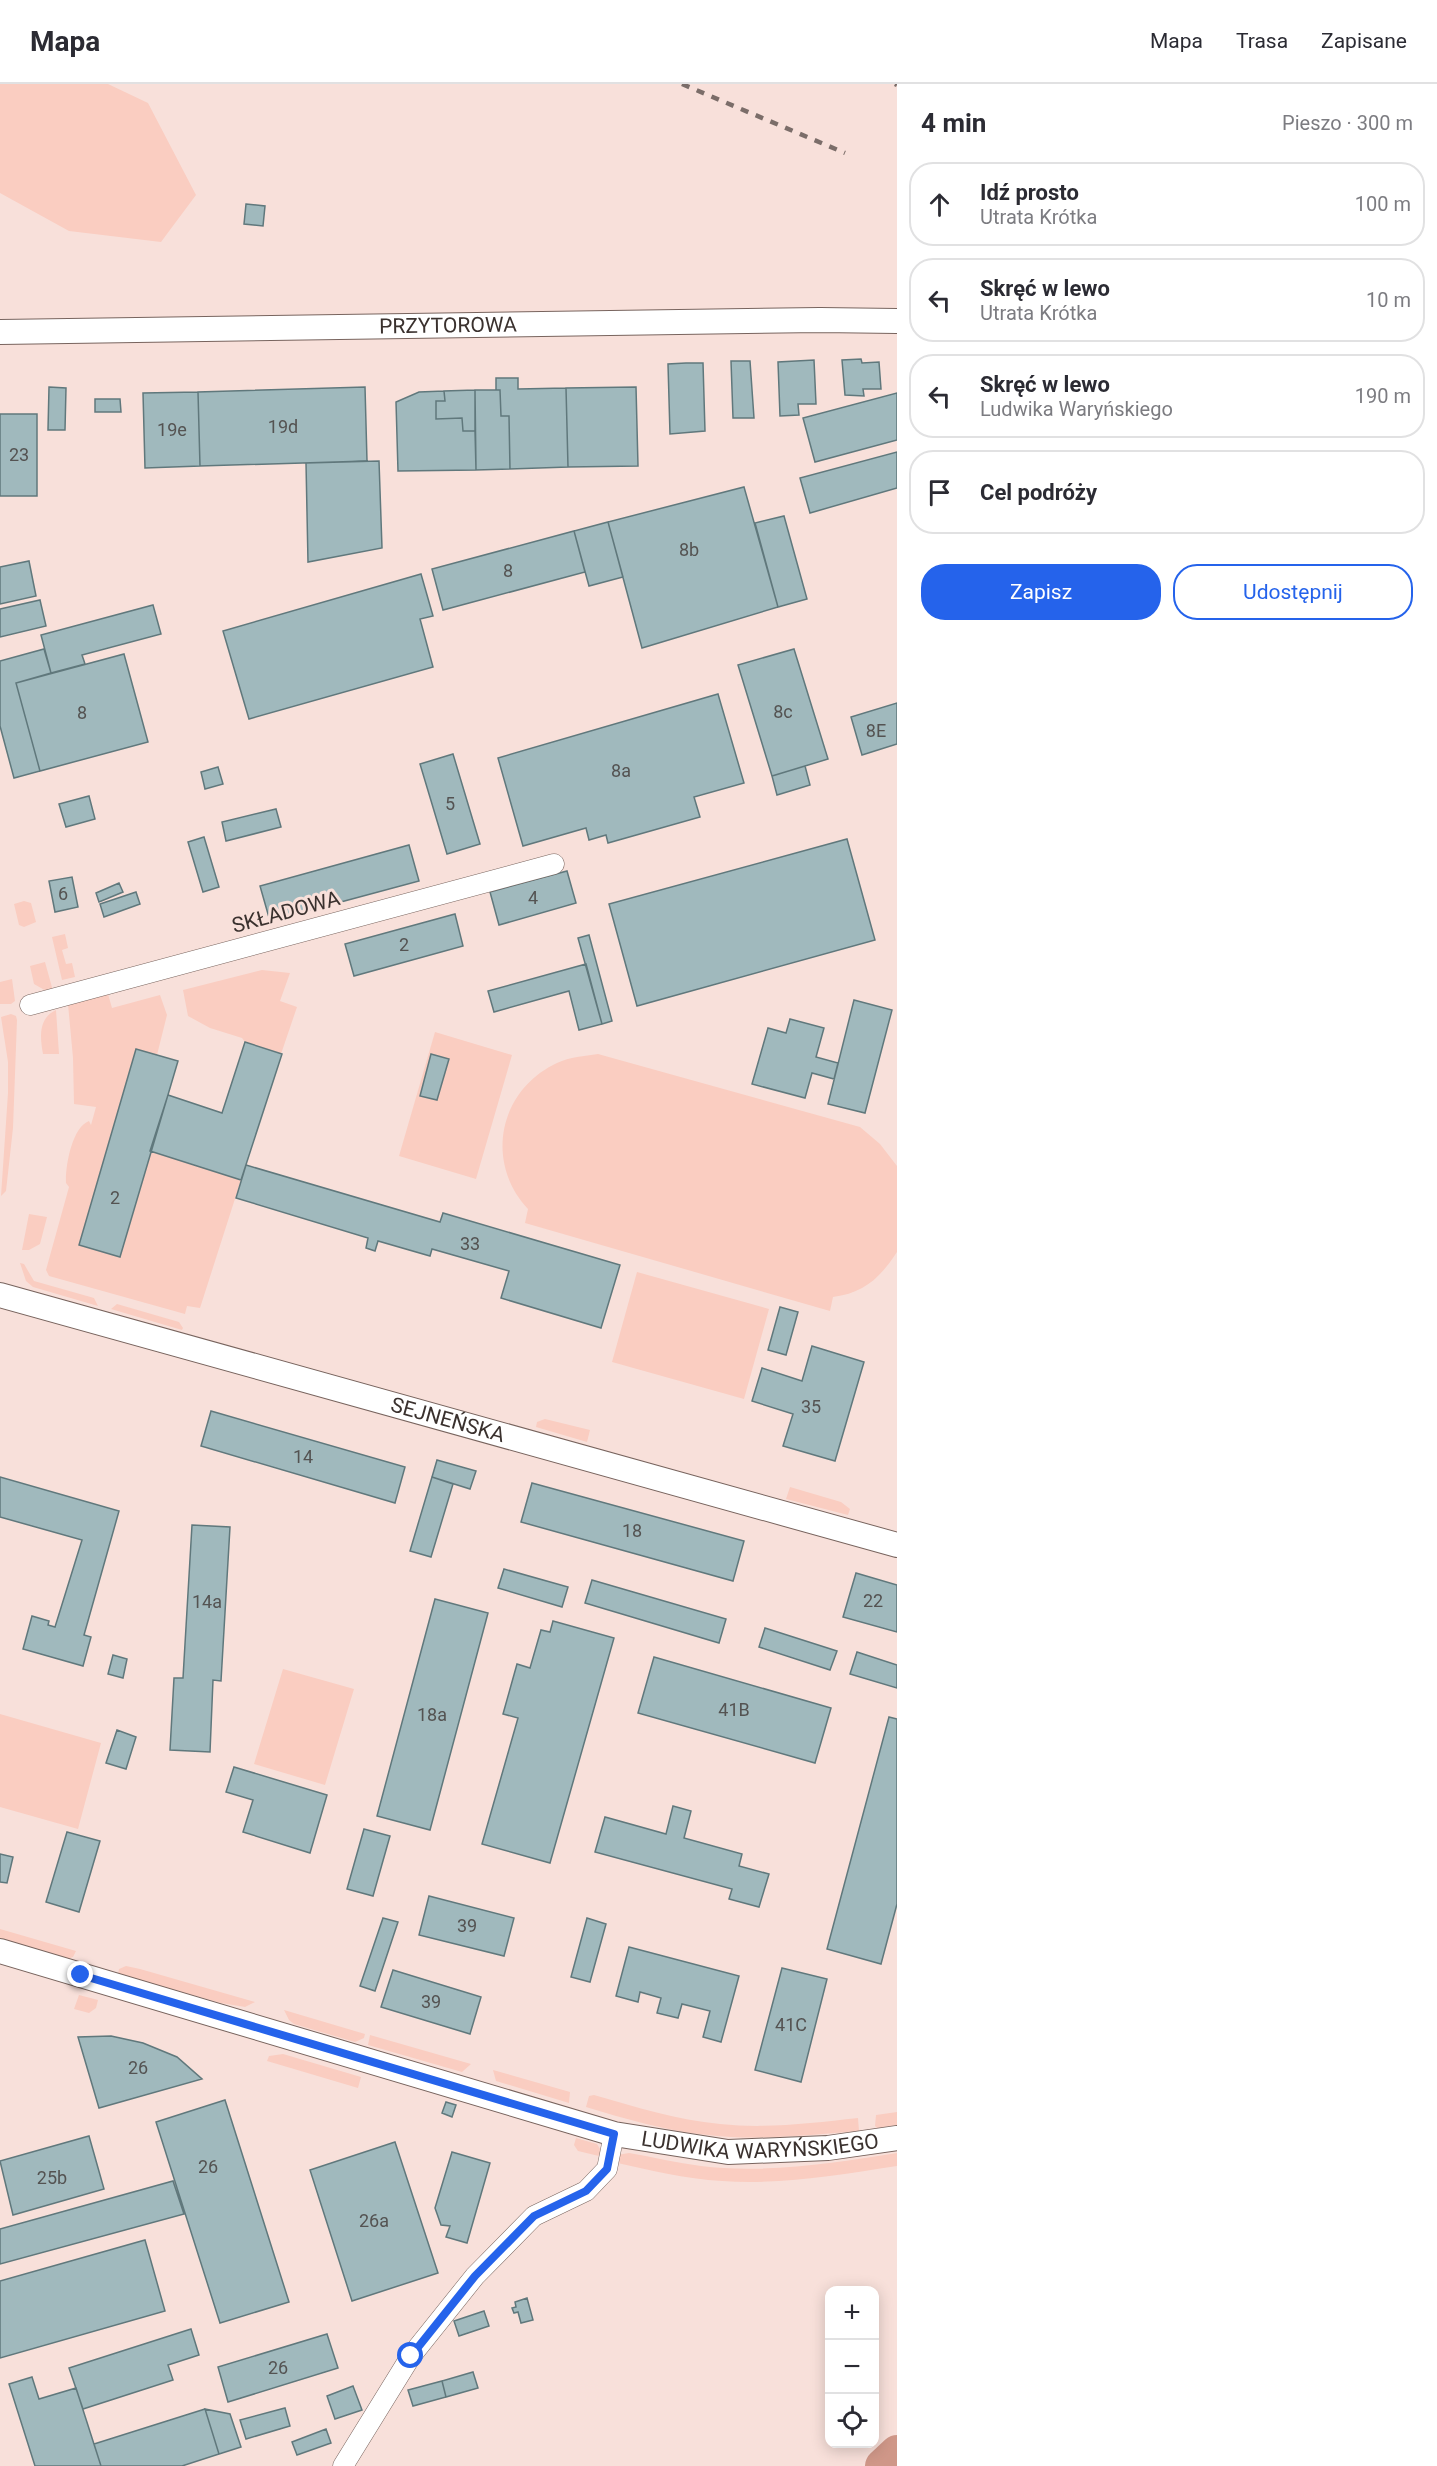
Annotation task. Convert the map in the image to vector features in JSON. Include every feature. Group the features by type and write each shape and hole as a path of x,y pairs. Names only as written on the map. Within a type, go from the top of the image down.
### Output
{"street":[{"name":"PRZYTOROWA","path":"0,332 820,320 897,321"},
{"name":"SKŁADOWA","path":"30,1005 554,864"},
{"name":"SEJNEŃSKA","path":"0,1295 897,1545"},
{"name":"LUDWIKA WARYŃSKIEGO","path":"0,1951 614,2134 728,2152 828,2148 897,2138"},
{"path":"343,2466 411,2356 475,2276 534,2216 586,2191 607,2169 614,2134"}],"shaded area":[{"path":"0,84 108,84 148,103 196,195 161,242 69,231 0,193"},
{"path":"24,901 31,903 36,922 24,927 19,925 14,904"},
{"path":"65,934 68,948 62,950 66,964 72,963 75,977 62,980 52,937"},
{"path":"45,962 53,991 48,992 34,984 30,966"},
{"path":"262,970 290,973 280,1001 297,1007 281,1054 210,1028 188,1016 183,990"},
{"path":"12,979 15,1001 11,1004 0,1004 0,982"},
{"path":"108,994 112,1008 160,995 167,1015 157,1055 136,1050 79,1245 120,1257 150,1151 241,1180 200,1308 187,1306 185,1314 49,1276 46,1270 69,1187 66,1183 66,1176 71,1148 83,1125 89,1121 91,1125 96,1107 74,1104 68,1004"},
{"path":"56,1010 59,1054 43,1054 41,1035 43,1023"},
{"path":"11,1014 16,1016 17,1020 13,1128 6,1191 1,1196 8,1062 1,1017"},
{"path":"435,1032 512,1055 476,1179 399,1156"},
{"path":"598,1054 860,1127 880,1144 897,1166 897,1252 870,1283 854,1292 833,1297 830,1311 525,1223 528,1209 514,1190 506,1170 503,1149 504,1128 511,1109 522,1091 537,1075 562,1061"},
{"path":"29,1214 47,1217 40,1244 29,1250 22,1250"},
{"path":"20,1263 24,1264 34,1281 94,1298 98,1306 33,1287 26,1281"},
{"path":"637,1272 769,1309 744,1399 612,1362"},
{"path":"117,1304 179,1322 183,1328 182,1330 111,1309"},
{"path":"545,1419 590,1430 587,1442 536,1427 537,1422"},
{"path":"790,1487 841,1502 850,1509 848,1515 786,1499"},
{"path":"283,1669 354,1689 325,1785 254,1764"},
{"path":"0,1714 101,1743 78,1829 0,1807"},
{"path":"0,1929 76,1951 73,1957 68,1959 0,1940"},
{"path":"126,1966 255,2002 245,2007 221,2003 118,1974 119,1969"},
{"path":"79,1995 98,2000 96,2008 89,2013 74,2009"},
{"path":"284,2010 365,2034 364,2038 355,2042 294,2024"},
{"path":"370,2035 471,2064 462,2072 368,2045"},
{"path":"283,2054 361,2077 358,2088 267,2061 269,2056"},
{"path":"493,2070 570,2092 569,2103 496,2081"},
{"path":"594,2095 672,2116 720,2124 772,2126 858,2118 859,2131 803,2136 727,2137 677,2131 586,2107 589,2096"},
{"path":"897,2112 897,2125 877,2128 875,2126 876,2115"},
{"path":"576,2138 597,2144 603,2157 578,2151 574,2145"},
{"path":"629,2153 701,2166 749,2169 825,2164 897,2153 897,2166 832,2176 766,2182 722,2181 681,2176 613,2162 617,2155"}],"building":[{"path":"246,204 265,206 263,226 244,224"},
{"path":"861,359 862,363 879,362 881,389 863,389 864,396 845,395 842,360"},
{"path":"814,360 816,404 798,404 799,415 780,416 778,362"},
{"path":"731,361 750,361 754,418 733,418"},
{"path":"703,363 705,431 670,434 668,364"},
{"path":"496,378 518,378 518,389 566,388 568,467 510,469 509,416 501,416 500,390 496,390"},
{"path":"49,387 66,388 65,430 48,430"},
{"path":"365,387 367,461 200,466 198,392"},
{"path":"636,387 638,466 568,467 566,388"},
{"path":"475,390 475,431 463,431 462,418 436,419 436,401 445,401 444,391"},
{"path":"475,390 500,390 501,416 509,416 510,469 476,470"},
{"path":"444,391 445,401 436,401 436,419 462,418 463,431 475,431 476,470 398,471 396,402 419,392"},
{"path":"198,392 200,466 145,468 143,393"},
{"path":"897,393 897,440 815,462 803,418"},
{"path":"95,399 120,399 121,412 95,412"},
{"path":"0,414 37,414 37,496 0,496"},
{"path":"897,452 897,488 810,513 800,478"},
{"path":"379,461 382,548 308,562 306,463"},
{"path":"744,487 778,607 642,648 608,522"},
{"path":"784,516 807,599 778,607 755,523"},
{"path":"608,522 623,577 589,586 574,531"},
{"path":"574,531 585,572 443,610 432,569"},
{"path":"29,561 36,596 0,604 0,567"},
{"path":"421,574 433,616 420,619 433,667 249,719 223,631"},
{"path":"40,600 46,626 0,637 0,609"},
{"path":"153,605 161,634 82,655 85,664 51,673 41,635"},
{"path":"44,649 51,673 16,683 40,771 14,778 0,726 0,661"},
{"path":"794,649 828,759 772,776 738,665"},
{"path":"124,654 148,742 40,771 16,683"},
{"path":"718,694 744,783 694,797 700,817 608,843 606,835 589,840 586,828 523,846 498,758"},
{"path":"897,703 897,744 862,755 851,717"},
{"path":"453,754 480,844 447,854 420,764"},
{"path":"805,766 810,785 777,795 772,776"},
{"path":"218,767 223,784 205,789 201,772"},
{"path":"89,796 95,819 66,827 59,804"},
{"path":"276,809 281,827 226,841 222,822"},
{"path":"204,837 219,887 203,892 188,842"},
{"path":"847,839 875,940 637,1006 609,904"},
{"path":"409,845 419,881 270,921 260,886"},
{"path":"567,871 576,903 499,925 490,892"},
{"path":"72,877 78,907 55,912 49,881"},
{"path":"119,883 123,892 99,902 96,893"},
{"path":"136,892 140,904 104,917 100,904"},
{"path":"455,914 463,946 354,976 345,944"},
{"path":"589,935 612,1021 602,1024 578,938"},
{"path":"586,964 602,1024 579,1030 569,991 494,1012 488,991"},
{"path":"854,1000 892,1010 865,1113 828,1104"},
{"path":"790,1019 824,1028 816,1057 838,1063 834,1079 812,1073 805,1098 752,1084 768,1028 786,1033"},
{"path":"245,1042 282,1054 241,1180 150,1151 168,1095 222,1113"},
{"path":"136,1049 178,1061 120,1257 79,1245"},
{"path":"431,1054 449,1059 437,1100 420,1096"},
{"path":"246,1165 440,1222 443,1213 620,1265 601,1328 501,1298 509,1271 432,1249 430,1256 378,1241 375,1251 366,1248 368,1238 236,1198"},
{"path":"780,1307 798,1312 786,1355 768,1350"},
{"path":"812,1346 864,1362 835,1461 783,1446 793,1414 752,1401 762,1368 802,1381"},
{"path":"211,1411 405,1467 395,1503 201,1446"},
{"path":"437,1460 476,1471 470,1489 432,1477"},
{"path":"0,1477 119,1511 84,1635 91,1637 83,1666 23,1649 32,1616 49,1621 48,1625 55,1627 82,1540 0,1517"},
{"path":"432,1477 453,1484 431,1557 410,1551"},
{"path":"532,1483 744,1541 733,1581 521,1522"},
{"path":"192,1525 230,1527 221,1681 213,1680 210,1752 170,1750 174,1678 183,1678"},
{"path":"504,1569 568,1587 562,1607 498,1588"},
{"path":"856,1573 897,1585 897,1632 843,1617"},
{"path":"592,1580 726,1619 719,1643 585,1603"},
{"path":"435,1599 488,1613 430,1830 377,1816"},
{"path":"553,1621 614,1638 550,1863 482,1844 518,1718 503,1714 517,1664 530,1668 541,1630 550,1632"},
{"path":"765,1628 837,1651 830,1670 759,1647"},
{"path":"857,1652 897,1665 897,1688 850,1674"},
{"path":"113,1655 127,1659 123,1678 108,1674"},
{"path":"654,1657 831,1708 815,1763 638,1713"},
{"path":"889,1717 897,1719 897,1904 881,1964 827,1949"},
{"path":"117,1730 136,1737 126,1769 106,1763"},
{"path":"234,1767 327,1795 310,1853 243,1832 253,1800 226,1792"},
{"path":"673,1806 691,1811 684,1838 742,1854 739,1866 769,1874 759,1907 729,1899 732,1889 595,1852 605,1817 666,1834"},
{"path":"364,1829 390,1836 373,1896 347,1889"},
{"path":"67,1832 100,1841 79,1912 46,1902"},
{"path":"0,1854 13,1857 7,1883 0,1882"},
{"path":"429,1896 514,1918 504,1956 419,1935"},
{"path":"383,1918 398,1922 375,1991 360,1986"},
{"path":"587,1918 606,1924 590,1982 571,1977"},
{"path":"629,1947 739,1976 721,2042 703,2037 710,2011 682,2004 678,2018 657,2013 661,1998 640,1992 638,2002 616,1996"},
{"path":"782,1968 827,1979 801,2082 755,2070"},
{"path":"393,1970 481,1997 470,2034 381,2007"},
{"path":"111,2036 143,2043 177,2057 202,2079 99,2108 78,2037"},
{"path":"225,2100 289,2302 220,2323 156,2122"},
{"path":"446,2102 456,2105 452,2117 442,2113"},
{"path":"89,2136 104,2189 13,2215 0,2161"},
{"path":"395,2142 438,2273 352,2301 310,2170"},
{"path":"452,2152 490,2163 467,2243 446,2237 450,2226 441,2225 435,2208"},
{"path":"173,2181 184,2214 0,2264 0,2229"},
{"path":"145,2240 165,2311 0,2358 0,2281"},
{"path":"527,2298 533,2320 521,2323 518,2312 514,2313 512,2308 516,2307 515,2302"},
{"path":"484,2311 489,2326 459,2336 454,2321"},
{"path":"191,2329 199,2355 168,2365 173,2380 83,2409 69,2368"},
{"path":"327,2334 338,2368 228,2402 218,2367"},
{"path":"473,2372 478,2388 446,2397 442,2381"},
{"path":"32,2377 39,2399 76,2388 101,2466 35,2466 9,2384"},
{"path":"442,2381 446,2397 413,2406 408,2390"},
{"path":"353,2386 362,2410 335,2419 327,2396"},
{"path":"285,2408 290,2426 246,2439 240,2420"},
{"path":"205,2409 219,2454 182,2466 101,2466 94,2444"},
{"path":"205,2409 230,2414 241,2447 219,2454"},
{"path":"326,2429 331,2443 297,2455 292,2442"}],"waterway":[{"path":"882,2466 897,2452"}],"railway":[{"path":"682,84 845,153"}],"route":[{"path":"81,1975 614,2134 607,2169 586,2191 534,2216 475,2276 411,2356"}]}
